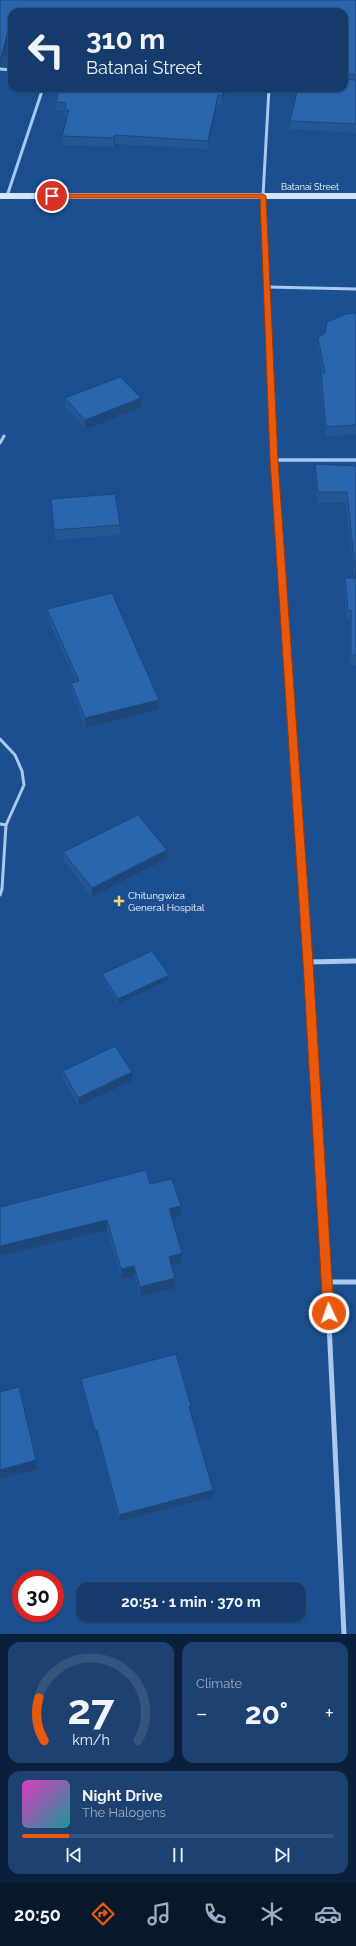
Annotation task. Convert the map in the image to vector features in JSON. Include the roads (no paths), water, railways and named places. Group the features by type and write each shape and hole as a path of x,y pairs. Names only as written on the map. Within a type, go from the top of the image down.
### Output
{"street":[{"path":"3,196 42,92"},
{"path":"269,92 263,196 268,287 274,460 308,962 327,1282 344,1634"},
{"name":"Batanai Street","path":"3,196 356,196"},
{"path":"268,287 356,289"},
{"path":"274,460 356,460"},
{"path":"308,962 356,961"},
{"path":"327,1282 356,1282"}],"lane":[{"path":"0,444 4,436"},
{"path":"0,739 15,755 22,771 24,785 6,825 2,889 0,895"},
{"path":"0,824 6,825"}],"place":[{"name":"Chitungwiza General Hospital","path":"119,901"}]}
